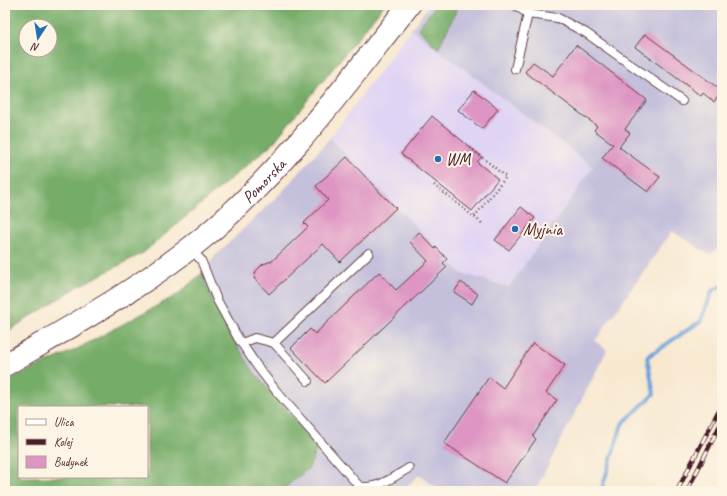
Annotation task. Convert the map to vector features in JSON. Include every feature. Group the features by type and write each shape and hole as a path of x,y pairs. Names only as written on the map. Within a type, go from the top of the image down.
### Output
{"main road":[{"name":"Pomorska","path":"5,365 124,295 210,232 286,157 324,112 409,5"}],"lane":[{"path":"515,5 528,14 558,18 580,29 682,100"},
{"path":"515,69 528,14"},
{"path":"190,248 201,260 217,300 242,343 277,392 359,486 365,488 376,486 409,468"},
{"path":"274,343 369,253"},
{"path":"242,343 256,338 274,343 308,381"}],"path":[{"path":"467,145 506,177 474,217"},
{"path":"434,185 483,224"}],"shaded area":[{"path":"429,5 722,5 722,244 710,255 672,231 595,341 607,350 535,491 440,491 419,475 402,491 281,491 309,469 318,445 254,372 233,339 212,299 202,273 215,256 281,193 330,138 461,273 509,287 593,167 411,29"},
{"path":"411,29 593,167 509,287 461,273 330,138"}],"green space":[{"path":"5,5 384,5 273,143 143,253 79,286 5,333"},
{"path":"436,5 459,5 438,49 418,28"},
{"path":"202,273 212,299 233,339 254,372 318,445 309,468 281,491 5,491 5,381 75,350 177,295"}],"building":[{"path":"645,34 722,91 714,102 703,93 701,96 635,47"},
{"path":"576,45 647,100 625,129 630,133 619,147 660,177 648,192 602,158 613,144 594,130 597,126 525,72 533,62 553,76"},
{"path":"474,90 498,109 482,129 458,110"},
{"path":"432,116 482,157 477,162 498,179 472,211 401,154"},
{"path":"347,157 396,208 340,262 323,244 269,294 254,278 256,271 263,264 272,261 308,227 304,223 328,200 316,186"},
{"name":"Myjnia","path":"521,207 535,218 509,250 495,240"},
{"path":"419,232 447,259 443,263 447,267 325,383 291,348 310,329 315,334 379,272 396,290 428,261 410,242"},
{"path":"461,282 478,294 472,304 454,292"},
{"path":"533,343 565,365 546,393 557,400 533,436 536,439 505,483 444,443 489,377 503,388"}],"waterway":[{"path":"601,491 622,424 654,394 647,357 701,321 712,291 722,286"}],"railway":[{"path":"677,491 722,404"},
{"path":"687,491 722,421"}],"place":[{"name":"WM","path":"438,159"},
{"name":"Myjnia","path":"515,229"}]}
